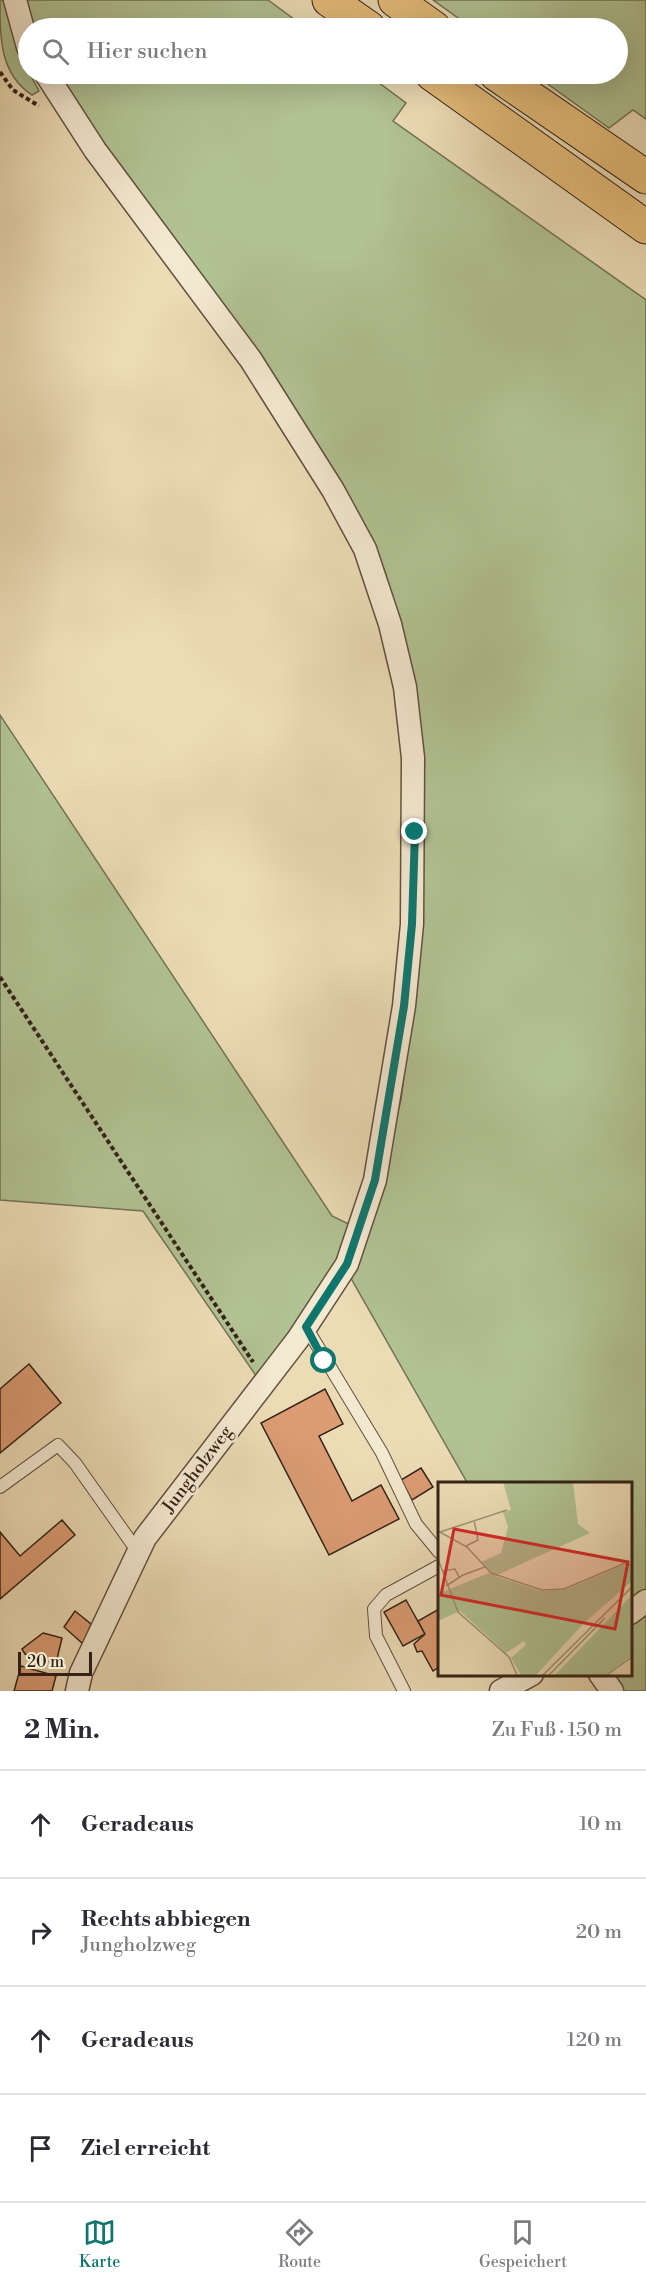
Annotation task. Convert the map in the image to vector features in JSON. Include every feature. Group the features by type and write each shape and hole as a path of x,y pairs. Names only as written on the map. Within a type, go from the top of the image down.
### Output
{"highway":[{"path":"329,0 355,18"},
{"path":"395,0 420,18"},
{"path":"446,84 646,227"},
{"path":"511,84 646,177"}],"street":[{"path":"15,0 20,18"},
{"name":"Jungholzweg","path":"52,84 95,150 251,360 333,490 364,549 390,624 405,687 413,758 412,924 404,1006 375,1180 347,1264 306,1327 266,1382 214,1446 145,1538 81,1673 77,1691"},
{"path":"631,1612 646,1601"},
{"path":"501,1691 528,1676"},
{"path":"601,1676 612,1691"}],"lane":[{"path":"306,1327 382,1453 416,1524 438,1551"},
{"path":"0,1487 58,1444 75,1463 138,1552"},
{"path":"404,1691 376,1636 374,1609 386,1595 438,1567"}],"path":[{"path":"0,976 266,1382"}],"green space":[{"path":"0,0 6,0 18,52 18,82 4,54 0,28"},
{"path":"24,0 268,0 292,18 27,18"},
{"path":"433,0 646,0 646,119 633,110 609,128 548,84 628,84 628,18 458,18"},
{"path":"19,84 35,84 39,91 32,95"},
{"path":"60,84 380,84 406,103 393,121 646,300 646,1691 622,1691 611,1676 631,1676 631,1482 467,1482 340,1259 261,1383 143,1211 0,1200 0,715 332,1216 365,1232 401,1100 421,936 386,575 365,525 328,464"}],"building":[{"path":"29,1364 61,1403 0,1453 0,1389"},
{"path":"325,1389 343,1424 319,1436 352,1501 381,1485 399,1519 329,1555 261,1423"},
{"path":"421,1468 433,1487 412,1500 401,1480"},
{"path":"62,1520 75,1535 0,1599 0,1532 20,1556"},
{"path":"406,1600 425,1634 403,1646 384,1612"},
{"path":"438,1610 438,1668 433,1671 422,1651 417,1652 414,1644 425,1634 418,1621"},
{"path":"75,1611 91,1624 83,1644 64,1627"},
{"path":"43,1633 62,1638 56,1663 25,1654 22,1649"},
{"path":"21,1666 56,1676 52,1691 14,1691"}],"route":[{"path":"324,1361 306,1327 347,1264 375,1180 404,1006 412,924 415,832"}]}
